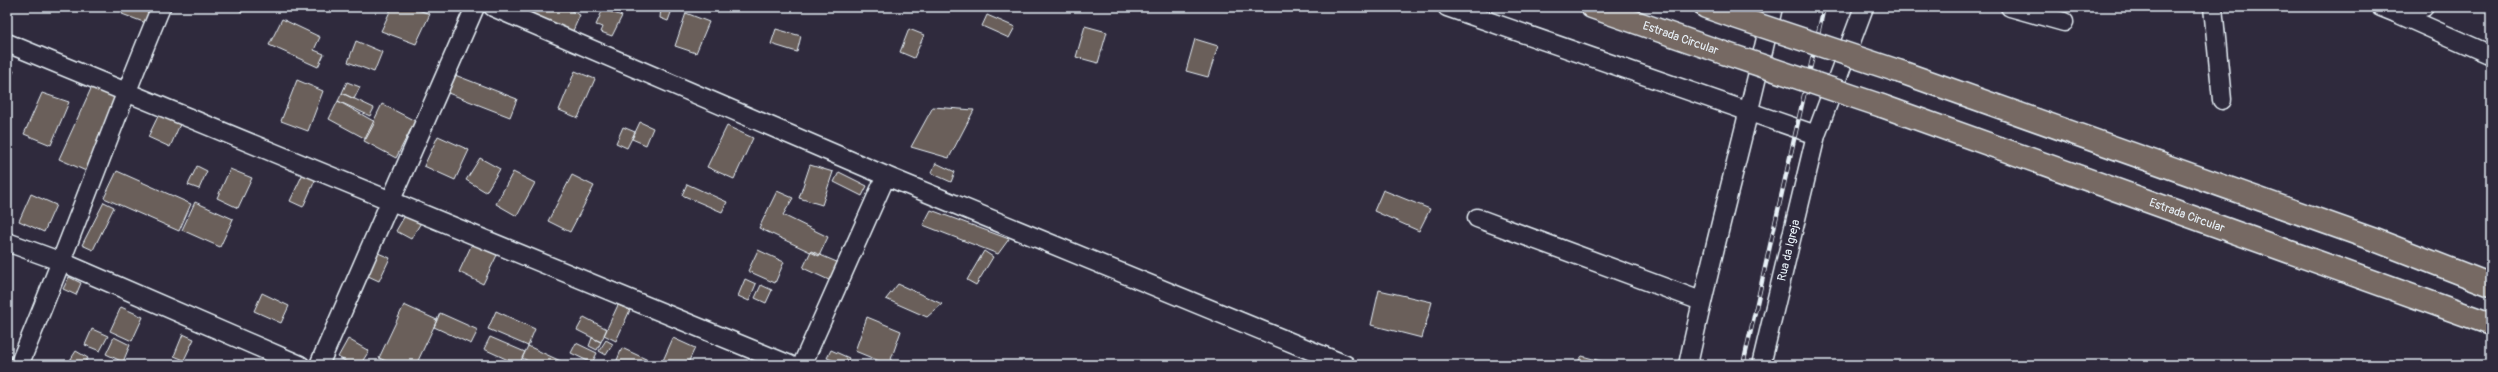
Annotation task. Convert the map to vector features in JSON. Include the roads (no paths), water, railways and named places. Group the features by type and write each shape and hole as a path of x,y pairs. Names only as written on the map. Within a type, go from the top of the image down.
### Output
{"main road":[{"name":"Estrada Circular","path":"1592,7 1882,106 2491,324"},
{"path":"1706,7 1901,72 2375,240 2491,285"}],"street":[{"path":"19,365 62,262 125,93 161,7"},
{"path":"319,365 389,199 474,7"},
{"path":"494,7 886,176 1346,365"},
{"path":"1448,7 1751,111 1816,135"},
{"path":"1688,365 1702,301 1751,111 1773,7"},
{"name":"Rua da Igreja","path":"1761,365 1816,135 1864,7"},
{"path":"2010,7 2064,22"},
{"path":"2213,7 2222,100"},
{"path":"2389,10 2424,7"},
{"path":"2389,10 2491,55"},
{"path":"7,43 125,93 389,199 790,365"},
{"path":"802,365 886,176"},
{"path":"1477,218 1702,301"},
{"path":"7,242 62,262 300,365"}],"railway":[{"path":"1743,365 1824,7"}]}
